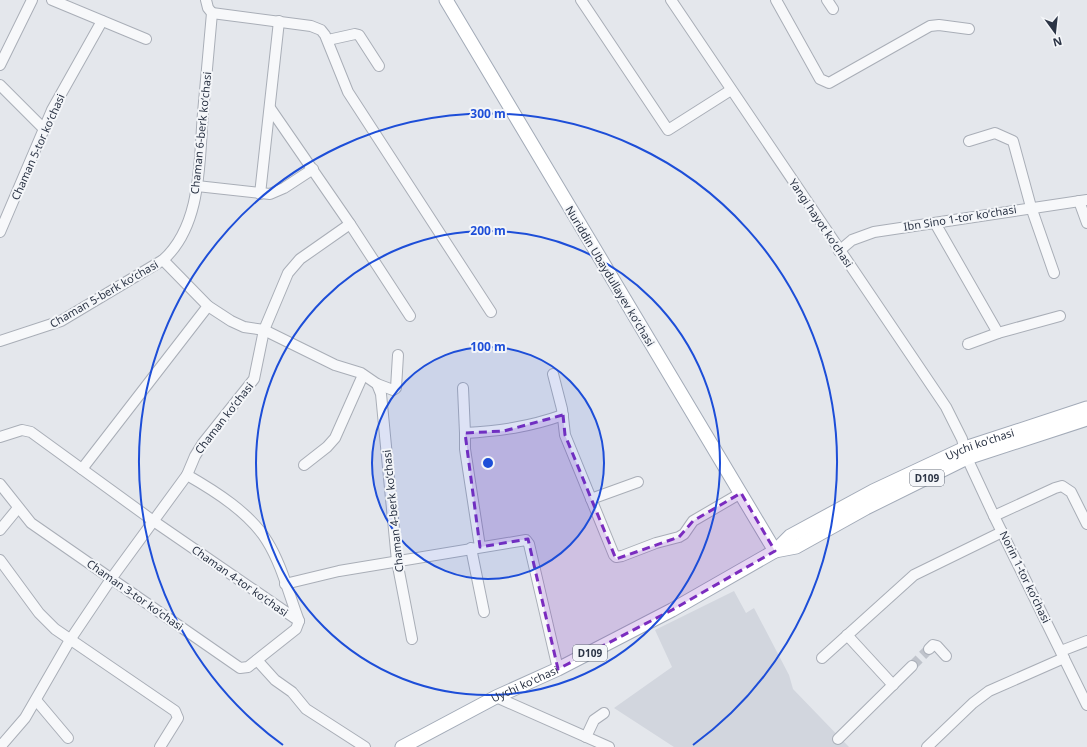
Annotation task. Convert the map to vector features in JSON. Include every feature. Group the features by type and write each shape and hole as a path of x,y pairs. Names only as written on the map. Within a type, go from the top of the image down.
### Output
{"main road":[{"name":"Nuriddin Ubaydullayev koʻchasi","path":"446,0 775,551"},
{"name":"Uychi ko'chasi","path":"402,747 496,696 558,668 672,610 775,551 790,536 873,490 966,453 1087,408"},
{"name":"Uychi ko'chasi","path":"966,453 1087,419"}],"street":[{"path":"0,66 32,0"},
{"path":"52,0 146,39"},
{"path":"206,0 208,8 212,12 318,28 323,32 328,40 348,92 491,312"},
{"path":"581,0 668,130 731,90"},
{"name":"Yangi hayot koʻchasi","path":"671,0 839,251 911,353 946,407 966,453"},
{"path":"776,0 820,79 829,83 930,26 939,25 969,29"},
{"path":"827,0 833,8"},
{"name":"Chaman 6-berk koʻchasi","path":"163,260 172,251 187,224 197,186 212,12"},
{"name":"Chaman 5-tor koʻchasi","path":"0,232 45,130 52,110 102,21"},
{"path":"260,194 279,21"},
{"path":"328,40 355,34 359,35 378,66"},
{"path":"0,85 45,130"},
{"path":"270,108 350,224 410,316"},
{"path":"969,141 995,133 1012,141 1031,207 1054,273"},
{"path":"197,186 260,194 276,192 313,170"},
{"path":"1083,200 1087,223"},
{"name":"Ibn Sino 1-tor koʻchasi","path":"839,251 852,240 866,234 1083,200"},
{"path":"935,223 998,333"},
{"name":"Chaman koʻchasi","path":"187,475 195,456 203,443 254,379 264,330 288,273 294,265 350,224"},
{"path":"163,260 208,306 244,327 264,330 335,365 357,371 377,384 393,390 396,389 398,355"},
{"name":"Chaman 5-berk koʻchasi","path":"0,341 61,321 163,260"},
{"path":"82,469 208,306"},
{"path":"968,344 998,333 1060,316"},
{"path":"553,374 563,415 565,435 614,555 619,558 656,543 679,537 684,534 693,521 741,493"},
{"path":"304,466 327,448 335,438 363,375"},
{"name":"Chaman 4-berk koʻchasi","path":"377,384 381,394 396,561 412,639"},
{"path":"463,388 465,449 475,548 484,612"},
{"path":"465,434 504,431 534,425 563,415"},
{"name":"Chaman 4-tor koʻchasi","path":"0,437 22,430 31,432 152,520 299,622 296,629 292,633 257,660"},
{"name":"Norin 1-tor koʻchasi","path":"966,453 994,516 1087,705"},
{"path":"0,747 24,718 36,700 70,640 111,579 152,520 187,475 217,492 261,533 268,542 286,584 299,622"},
{"path":"591,499 638,482"},
{"name":"Chaman 3-tor koʻchasi","path":"0,484 31,523 235,665 244,668 257,660"},
{"path":"994,516 1062,486 1071,492 1087,524"},
{"path":"0,530 18,508"},
{"path":"822,658 914,575 1002,532"},
{"path":"286,584 339,571 523,539 528,541 558,668"},
{"path":"0,560 39,613 55,629 175,711 178,718 160,747"},
{"path":"847,635 893,685"},
{"path":"927,747 985,693 1087,641"},
{"path":"929,649 933,645 938,646 946,656"},
{"path":"257,660 274,680 292,692 306,709 365,747"},
{"path":"838,739 912,666"},
{"path":"496,696 609,747"},
{"path":"36,700 68,738"},
{"path":"586,737 594,720 604,712"}],"highlighted area":[{"path":"563,415 565,435 616,559 679,537 693,521 741,493 775,551 672,610 558,669 528,539 480,547 465,433 504,431"}],"shaded area":[{"path":"734,591 746,613 754,608 789,675 793,689 849,747 674,747 614,708 672,667 655,630"}],"tunnel":[{"path":"912,666 929,649"}]}
